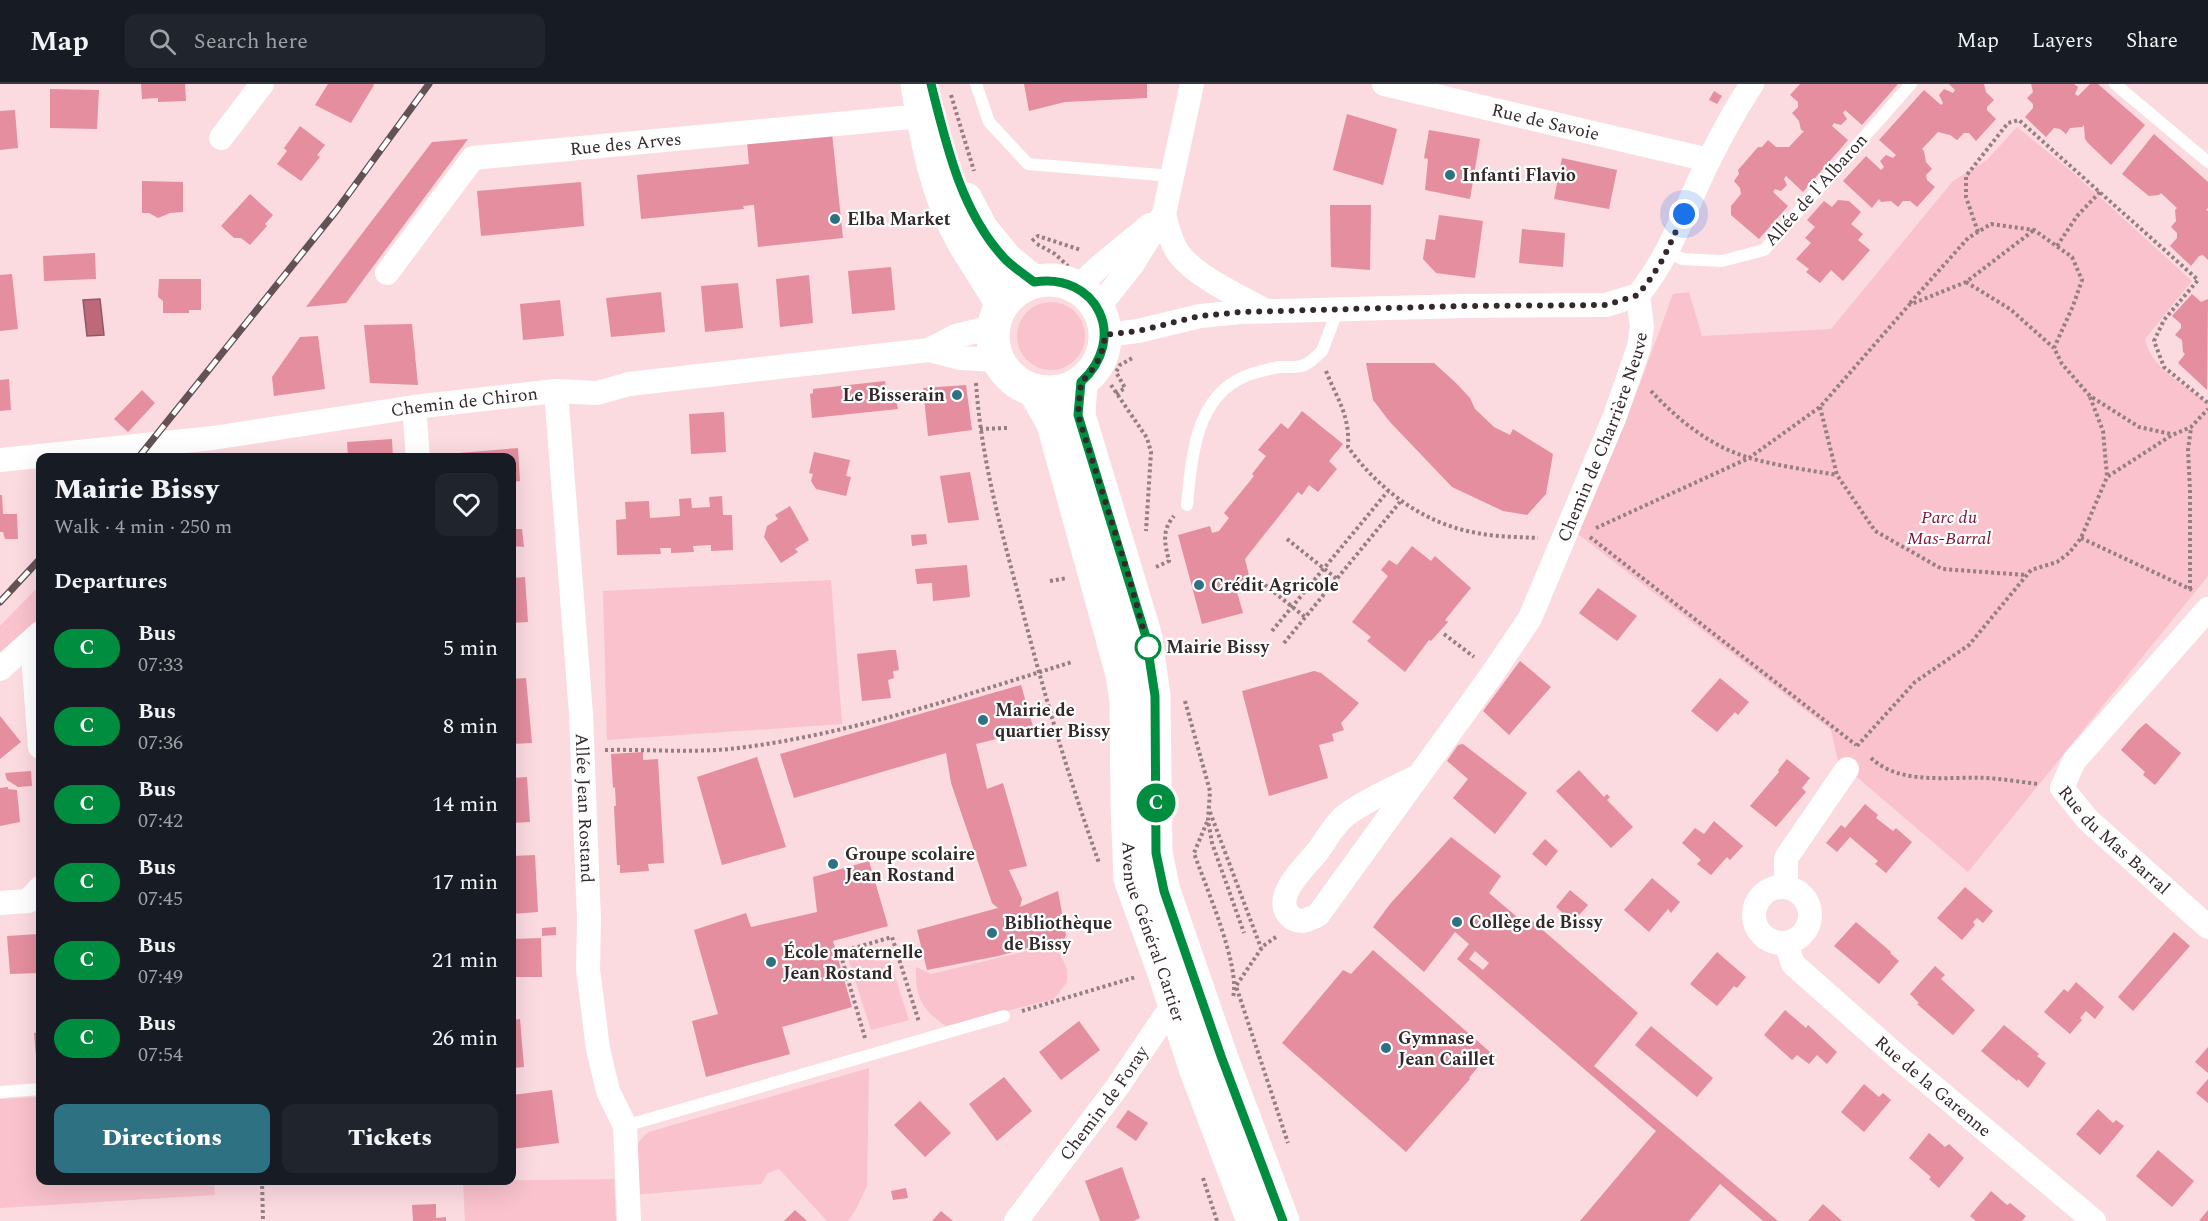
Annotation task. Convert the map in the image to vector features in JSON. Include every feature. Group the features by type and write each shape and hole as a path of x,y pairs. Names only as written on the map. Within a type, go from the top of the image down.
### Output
{"main road":[{"path":"928,93 964,195 977,220 1006,259 1034,282"},
{"path":"928,93 929,152 961,238 985,274 998,316"},
{"path":"1059,281 1096,311 1093,370 1081,382 1066,389 1050,392 1023,386 1009,375 998,360 993,344 998,316 1011,295 1034,282 1059,281"},
{"name":"Avenue Général Cartier","path":"1081,382 1078,415 1146,637 1155,696 1142,852 1130,879 1283,1221"},
{"name":"Avenue Général Cartier","path":"1034,390 1053,424 1122,674 1142,852 1190,945 1190,1009 1195,1068 1253,1221"}],"street":[{"path":"221,138 262,84"},
{"path":"1096,311 1132,265 1164,214 1192,84"},
{"name":"Rue de Savoie","path":"1384,84 1709,160"},
{"path":"1096,311 1138,331 1200,316 1338,309 1606,305 1638,295 1667,250 1709,160 1752,84"},
{"name":"Rue des Arves","path":"387,273 473,158 928,93"},
{"path":"1096,311 1164,214"},
{"path":"1164,214 1178,253 1197,271 1266,312"},
{"name":"Chemin de Charrière Neuve","path":"1416,777 1345,815 1294,878 1286,894 1285,906 1290,916 1298,921 1307,921 1318,915 1493,673 1530,618 1572,533 1639,347 1642,326 1638,295"},
{"name":"Chemin de Chiron","path":"929,350 998,316"},
{"name":"Chemin de Chiron","path":"121,453 207,448 414,407 556,391 597,393 629,384 929,350 960,358 998,360"},
{"name":"Allée Jean Rostand","path":"556,391 582,751 589,920 588,969 598,1049 608,1091 625,1126 629,1221"},
{"path":"414,407 417,453"},
{"name":"Chemin de Chiron","path":"0,460 36,458"},
{"name":"Rue du Mas Barral","path":"2197,596 2074,762 2062,788 2088,820 2208,927"},
{"path":"0,669 36,637"},
{"path":"1786,888 1786,858 1847,769"},
{"path":"1776,888 1786,888 1801,895 1807,902 1810,919 1802,935 1786,942 1777,942 1761,933 1756,925 1756,906 1761,898 1776,888"},
{"path":"0,903 28,902 36,893"},
{"name":"Rue de la Garenne","path":"1786,942 1793,964 1898,1057 2094,1221"},
{"name":"Chemin de Foray","path":"1016,1221 1118,1086 1155,1028 1165,1016 1190,1009"}],"lane":[{"path":"976,84 989,122 1028,164 1172,176"},
{"name":"Allée de l'Albaron","path":"1667,250 1682,259 1722,261 1764,250 1911,84"},
{"path":"2115,84 2208,162"},
{"path":"1187,505 1199,433 1205,413 1222,391 1246,375 1276,368 1304,365 1320,354 1338,309"},
{"path":"625,1126 1004,1016"},
{"path":"0,1092 36,1089"}],"path":[{"path":"928,93 974,173"},
{"path":"1978,232 1966,196 1966,176 2008,123 2019,120 2198,280 2164,320 2154,341 2164,367 2208,403"},
{"path":"2056,246 2077,216 2100,192"},
{"path":"1320,354 1346,416 1349,433 1348,447 1363,467 1400,502 1443,524 1476,533 1572,533 1749,458 1820,406 1968,238 1990,224 2034,230 2072,256 2082,280 2054,348"},
{"path":"1909,305 1965,282 2034,230"},
{"path":"1032,241 1038,236 1081,250 1112,388 1147,438 1151,452 1146,541"},
{"path":"1022,237 1055,254 1069,267 1096,311"},
{"path":"1965,282 2010,309 2054,348 2061,364 2090,396 2139,427 2172,435"},
{"path":"960,358 975,376 987,474 1039,672 1142,852"},
{"path":"1628,378 1641,381 1678,419 1716,444 1749,458 1837,475"},
{"path":"1857,746 1915,682 1969,645 2031,570 2057,562 2069,553 2081,538 2107,477 2103,430 2090,396"},
{"path":"1820,406 1837,475 1875,531 1942,569 2026,575"},
{"path":"2107,477 2172,435 2191,427 2208,408"},
{"path":"2191,427 2188,450 2197,596"},
{"path":"980,429 1007,428"},
{"path":"1272,631 1388,491"},
{"path":"1284,643 1400,502"},
{"path":"1149,569 1169,561 1164,540 1166,528 1172,518 1187,505"},
{"path":"1572,533 1857,746 1881,768 1924,778 1987,778 2062,788"},
{"path":"2081,538 2197,596"},
{"path":"1287,539 1337,579"},
{"path":"1260,581 1305,617"},
{"path":"1444,633 1493,673"},
{"path":"582,751 649,749 703,751 804,738 989,689 1072,662"},
{"path":"1209,809 1261,948"},
{"path":"1208,820 1212,843 1244,933"},
{"path":"870,1055 840,952 892,937 924,1040"},
{"path":"1275,938 1261,948 1236,986 1288,1144"},
{"path":"1004,1016 1138,976 1135,967"},
{"path":"262,1185 263,1221"}],"green space":[{"name":"Parc du Mas-Barral","path":"2017,127 2070,170 2192,281 2145,339 2148,349 2161,368 2208,403 2208,576 1968,872 1838,761 1831,730 1578,534 1641,381 1673,294 1689,292 1702,336 1831,329 1953,181 1987,160"},
{"path":"1051,302 1064,305 1075,312 1082,323 1085,336 1082,349 1075,360 1064,367 1051,370 1038,367 1027,360 1020,349 1017,336 1020,323 1027,312 1038,305"},
{"path":"831,580 842,724 607,740 603,591"},
{"path":"36,589 36,622 0,658 0,626"},
{"path":"886,948 909,1020 871,1030 848,958"},
{"path":"1040,948 1058,949 1067,969 1067,982 1054,999 946,1026 931,1014 919,995 916,967 931,974"},
{"path":"869,1068 867,1186 848,1221 827,1221 779,1169 768,1173 761,1184 633,1195 635,1152 642,1138 649,1132"},
{"path":"36,1097 36,1185 214,1185 215,1195 0,1208 0,1099"},
{"path":"614,1179 616,1221 465,1221 463,1185 516,1185 516,1180"}],"shaded area":[{"path":"100,299 104,335 87,336 83,300"}],"building":[{"path":"141,84 185,84 186,101 158,102 158,98 142,99"},
{"path":"328,84 374,85 351,123 315,105"},
{"path":"1024,84 1147,84 1147,98 1065,102 1029,111"},
{"path":"1800,84 1898,84 1862,125 1845,110 1843,113 1847,119 1841,125 1834,123 1832,126 1848,140 1803,192 1786,176 1784,179 1787,185 1781,191 1775,189 1773,192 1788,206 1759,239 1731,215 1731,206 1741,194 1740,188 1734,181 1739,174 1738,170 1758,147 1762,147 1768,140 1776,147 1789,147 1804,131 1801,130 1799,121 1792,113 1798,107 1798,102 1790,95"},
{"path":"1949,84 1984,84 1986,92 1994,100 1987,110 1996,119 1976,141 1969,133 1964,133 1957,140 1950,135 1938,132 1922,149 1926,162 1932,169 1926,175 1927,180 1935,187 1917,207 1910,201 1903,201 1898,207 1891,201 1881,202 1879,199 1872,208 1843,181 1866,156 1881,170 1884,167 1880,161 1886,155 1893,158 1896,155 1879,140 1924,90 1941,105 1943,103 1939,95 1944,89 1953,93 1955,90"},
{"path":"2031,84 2074,84 2078,87 2075,94 2078,96 2090,84 2098,84 2145,125 2111,165 2085,139 2084,125 2070,128 2066,134 2054,128 2046,137 2025,117 2033,108 2033,104 2027,98 2033,92"},
{"path":"50,89 99,90 97,129 50,128"},
{"path":"1714,91 1722,96 1717,104 1709,100"},
{"path":"15,110 18,148 0,150 0,111"},
{"path":"1347,114 1397,129 1383,185 1333,170"},
{"path":"300,126 325,145 317,155 320,157 301,181 277,164 287,151 284,148"},
{"name":"Infanti Flavio","path":"1429,130 1480,139 1470,199 1425,190 1428,159 1424,158"},
{"path":"832,133 843,238 758,247 754,205 743,206 744,209 641,219 637,175 749,164 747,142"},
{"path":"2154,134 2208,182 2208,208 2206,210 2208,211 2208,260 2203,255 2199,256 2191,266 2170,246 2177,238 2177,233 2171,227 2176,221 2175,210 2177,208 2161,193 2149,196 2122,174"},
{"path":"468,139 346,303 306,307 432,142"},
{"path":"1562,158 1617,170 1609,209 1554,199"},
{"path":"142,181 183,182 183,212 170,213 158,218 149,213 142,213"},
{"path":"581,182 584,226 481,236 477,191"},
{"path":"250,194 273,215 265,224 267,226 250,245 241,238 234,238 221,226"},
{"path":"1838,200 1849,201 1861,212 1851,224 1863,234 1858,240 1870,250 1843,281 1831,270 1820,283 1806,272 1809,269 1796,259 1811,243 1805,238 1815,227 1807,220 1824,201 1832,207"},
{"path":"1330,205 1371,205 1370,270 1331,267"},
{"path":"1439,215 1483,221 1475,278 1436,273 1423,259 1426,239 1435,240"},
{"path":"1522,229 1565,233 1563,267 1519,263"},
{"path":"95,253 96,279 44,281 43,256"},
{"path":"891,267 895,310 852,314 848,271"},
{"path":"12,274 18,329 0,331 0,275"},
{"path":"809,275 813,323 780,327 776,279"},
{"path":"159,279 201,279 201,310 189,310 189,313 163,313 163,301 158,297"},
{"path":"738,283 743,328 705,332 701,286"},
{"path":"661,292 665,332 611,337 606,298"},
{"path":"2192,294 2201,302 2208,299 2207,390 2178,363 2185,354 2182,340 2175,335 2181,328 2181,324 2172,316"},
{"path":"560,300 564,336 523,340 520,304"},
{"path":"412,324 418,385 370,383 364,325"},
{"path":"318,336 325,389 274,396 272,377 300,337"},
{"path":"1366,363 1434,363 1456,383 1470,398 1475,409 1494,427 1510,435 1513,429 1553,454 1546,494 1527,515 1503,511 1452,487 1390,422 1373,400"},
{"path":"9,379 11,410 0,411 0,380"},
{"path":"885,381 887,396 895,395 898,409 812,418 810,394 813,393 813,389"},
{"path":"966,385 972,430 928,436 923,388"},
{"path":"142,390 155,403 128,432 114,419"},
{"path":"1302,411 1343,444 1329,461 1337,469 1318,492 1309,485 1302,495 1298,492 1245,559 1252,588 1237,592 1243,613 1202,624 1178,535 1210,526 1212,533 1219,531 1229,518 1224,513 1254,476 1252,474 1266,456 1258,450 1281,423 1288,429"},
{"path":"724,412 726,452 691,454 689,414"},
{"path":"392,439 393,453 348,453 347,442"},
{"path":"518,448 520,481 516,482 516,453 459,453"},
{"path":"814,452 850,460 846,476 851,477 846,496 816,489 811,481 813,474 809,473"},
{"path":"970,472 979,520 948,523 940,476"},
{"path":"0,495 2,495 3,514 17,514 18,539 5,539 3,532 0,532"},
{"path":"722,496 723,515 732,515 733,550 711,551 711,545 693,546 694,552 671,553 671,548 660,548 661,554 617,555 616,520 626,519 625,502 649,501 650,518 680,516 679,499 691,498 692,508 710,507 709,497"},
{"path":"790,506 809,540 795,549 798,552 781,563 764,537 767,526 778,519 775,515"},
{"path":"516,529 522,529 524,547 516,546"},
{"path":"926,534 927,544 912,546 911,535"},
{"path":"1412,546 1431,561 1435,556 1471,588 1445,620 1448,622 1431,641 1429,640 1405,672 1367,641 1371,637 1352,622 1388,576 1381,570 1389,560 1397,565"},
{"path":"967,565 970,597 933,601 932,583 917,584 915,569"},
{"path":"525,577 528,622 516,623 516,578"},
{"path":"1598,588 1637,616 1617,641 1579,613"},
{"path":"896,650 899,670 893,671 894,678 888,680 891,698 862,701 857,654"},
{"path":"1520,661 1551,687 1509,735 1483,711"},
{"path":"1314,671 1321,673 1359,703 1341,723 1344,730 1332,734 1334,741 1319,745 1328,778 1269,796 1242,691"},
{"path":"526,678 532,743 516,744 516,679"},
{"path":"1720,678 1749,702 1738,715 1735,712 1717,732 1691,711"},
{"path":"1021,685 1034,730 976,744 987,789 1003,783 1027,866 1009,870 1022,899 1020,907 1058,891 1066,935 1062,945 1047,949 1040,945 927,970 917,930 998,908 992,903 951,783 946,753 794,798 780,754"},
{"path":"0,716 21,742 0,759"},
{"path":"2146,723 2181,753 2155,785 2143,775 2145,772 2121,750"},
{"path":"1463,744 1527,793 1495,834 1453,798 1468,779 1447,761 1458,745"},
{"path":"643,752 643,760 658,759 664,863 648,864 649,871 620,873 620,865 617,865 615,787 613,788 611,754"},
{"path":"757,757 786,847 722,865 697,777"},
{"path":"1787,759 1810,778 1802,788 1806,792 1776,827 1750,806"},
{"path":"1579,770 1604,797 1607,794 1610,797 1607,800 1633,827 1611,848 1556,791"},
{"path":"31,771 32,786 18,787 7,780 5,773"},
{"path":"527,777 530,822 516,823 516,778"},
{"path":"8,787 8,789 17,790 20,822 0,826 0,788"},
{"path":"1865,804 1878,815 1876,818 1893,831 1896,828 1912,842 1886,873 1875,864 1878,861 1850,837 1837,852 1826,843 1841,825 1845,828"},
{"path":"1714,821 1743,846 1730,860 1727,857 1711,875 1697,864 1701,860 1682,843 1695,828 1704,834"},
{"path":"1451,837 1501,876 1489,893 1524,923 1529,918 1638,1013 1594,1066 1778,1221 1763,1221 1720,1184 1689,1221 1580,1221 1656,1131 1457,959 1469,944 1455,932 1424,972 1373,927 1390,904","holes":["1475,951 1489,963 1483,970 1469,959"]},
{"path":"1545,839 1558,851 1546,866 1532,854"},
{"path":"535,855 538,912 516,914 516,856"},
{"name":"École maternelle Jean Rostand","path":"869,861 888,926 833,941 852,1007 782,1027 790,1054 706,1077 692,1021 718,1014 694,930 746,913 751,927 817,912 813,877"},
{"path":"1652,878 1680,902 1671,913 1668,909 1649,932 1624,910"},
{"path":"1965,887 1993,911 1983,923 1977,918 1973,922 1975,925 1962,940 1937,918"},
{"path":"1570,890 1588,905 1573,922 1556,907"},
{"path":"1856,922 1899,961 1879,984 1834,946"},
{"path":"556,927 556,935 542,936 542,928"},
{"path":"2174,932 2190,946 2133,1011 2118,997"},
{"path":"36,934 36,973 10,974 7,936"},
{"path":"541,938 542,977 516,977 516,939"},
{"name":"Gymnase Jean Caillet","path":"1373,950 1490,1052 1470,1079 1406,1152 1282,1043 1343,970 1351,974"},
{"path":"1717,952 1746,977 1737,988 1734,986 1717,1006 1690,984"},
{"path":"1935,966 1945,975 1941,979 1975,1010 1953,1035 1917,1004 1919,1003 1910,994"},
{"path":"2076,982 2104,1007 2095,1019 2086,1011 2080,1018 2082,1020 2070,1034 2044,1012 2064,989 2068,992"},
{"path":"1785,1010 1806,1028 1808,1025 1837,1052 1827,1064 1817,1055 1809,1064 1797,1055 1792,1060 1764,1035"},
{"path":"520,1019 524,1067 516,1068 516,1020"},
{"path":"1079,1021 1100,1050 1061,1080 1039,1052"},
{"path":"2004,1025 2039,1054 2037,1056 2046,1063 2028,1088 1981,1051"},
{"path":"1651,1026 1713,1078 1697,1097 1635,1045"},
{"path":"34,1033 36,1033 36,1056"},
{"path":"2208,1047 2208,1073 2195,1062"},
{"path":"1004,1077 1032,1111 997,1141 969,1104"},
{"path":"2208,1079 2208,1103 2196,1093"},
{"path":"1864,1084 1879,1097 1883,1093 1891,1100 1864,1132 1841,1112"},
{"path":"552,1090 559,1143 516,1148 516,1094"},
{"path":"920,1101 951,1133 925,1157 894,1125"},
{"path":"2098,1109 2113,1123 2116,1120 2124,1126 2100,1155 2076,1134"},
{"path":"1128,1110 1148,1123 1136,1141 1116,1127"},
{"path":"1929,1133 1945,1147 1949,1144 1964,1158 1939,1188 1929,1179 1931,1177 1909,1158"},
{"path":"2158,1150 2194,1181 2172,1207 2136,1176"},
{"path":"1122,1167 1140,1218 1134,1221 1100,1221 1085,1181"},
{"path":"906,1188 908,1198 893,1200 891,1191"},
{"path":"1991,1191 2007,1205 2010,1203 2026,1216 2022,1221 1976,1221 1970,1216"},
{"path":"436,1204 436,1218 446,1217 446,1221 413,1221 412,1205"},
{"path":"1823,1204 1842,1221 1808,1221"},
{"path":"795,1210 807,1221 784,1221"},
{"path":"2208,1210 2208,1221 2199,1221"},
{"path":"941,1211 953,1221 932,1221"}],"railway":[{"path":"142,453 336,211 429,84"},
{"path":"0,602 36,563"}],"bus line":[{"name":"C","path":"931,84 964,195 981,228 1006,259 1034,282 1059,281 1077,288 1089,297 1098,309 1103,322 1104,345 1093,370 1081,382 1078,415 1146,637 1155,696 1156,853 1164,891 1221,1056 1283,1221"}],"place":[{"name":"Infanti Flavio","path":"1450,175"},
{"name":"Elba Market","path":"835,219"},
{"name":"Le Bisserain","path":"957,395"},
{"name":"Crédit Agricole","path":"1199,585"},
{"name":"Mairie Bissy","path":"1148,647"},
{"name":"Mairie de quartier Bissy","path":"983,720"},
{"name":"Groupe scolaire Jean Rostand","path":"833,864"},
{"name":"Collège de Bissy","path":"1457,922"},
{"name":"Bibliothèque de Bissy","path":"992,933"},
{"name":"École maternelle Jean Rostand","path":"771,962"},
{"name":"Gymnase Jean Caillet","path":"1386,1048"}],"route":[{"path":"1148,647 1129,577 1078,415 1081,382 1093,370 1101,356 1105,335 1138,331 1200,316 1241,312 1606,305 1638,295 1663,259 1684,214"}]}
